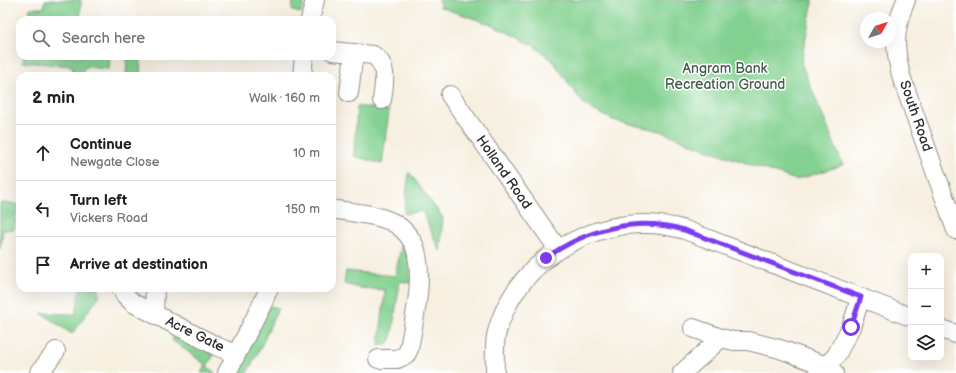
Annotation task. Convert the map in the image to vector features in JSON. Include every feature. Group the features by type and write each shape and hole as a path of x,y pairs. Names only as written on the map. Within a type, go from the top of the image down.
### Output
{"street":[{"path":"311,16 315,0"},
{"name":"South Road","path":"906,0 897,29 895,44 896,58 902,79 956,230"},
{"path":"336,51 373,55 378,58 385,77 382,100"},
{"path":"349,93 354,53"},
{"path":"302,72 304,60"},
{"name":"Holland Road","path":"450,95 558,249"},
{"path":"336,210 380,218 392,222 402,229 414,244 417,253 418,284 409,349 406,356 397,359 378,359"},
{"path":"495,373 496,337 503,315 511,299 528,275 558,249 602,230 621,226 639,224 669,225 908,316"},
{"name":"Acre Gate","path":"123,292 133,303 236,354"},
{"name":"Acre Gate","path":"154,292 154,314"},
{"path":"226,373 267,292"},
{"path":"693,328 721,338 734,341 748,341 780,349 826,371 836,356 851,327 861,297"},
{"path":"944,330 956,334"},
{"path":"682,373 721,338"},
{"path":"39,373 55,350"}],"green space":[{"path":"45,0 81,0 80,16 29,16 30,8 44,8"},
{"path":"293,0 305,0 301,13 292,11"},
{"name":"Angram Bank Recreation Ground","path":"439,0 813,0 801,63 843,165 796,180 700,147 660,131 613,120 591,109 583,103 552,60 533,45 493,25 440,7"},
{"path":"23,60 110,60 109,69 84,67 83,72 72,72 73,66 23,62"},
{"path":"127,60 141,60 140,72 126,72"},
{"path":"357,106 389,111 382,164 354,156"},
{"path":"409,172 443,218 440,251 422,211 404,214"},
{"path":"0,203 16,204 14,229 3,230 0,249"},
{"path":"402,243 408,257 411,283 400,281 391,340 386,345 379,346 385,290 360,288 344,284 346,271 395,276"},
{"path":"79,292 99,292 99,296 72,334 41,313 76,314"},
{"path":"270,306 278,308 259,351 247,373 235,373"},
{"path":"176,333 214,355 207,366 215,373 201,373 206,365 172,340"}],"route":[{"path":"546,258 558,249 602,230 639,224 669,225 861,297 851,327"}]}
